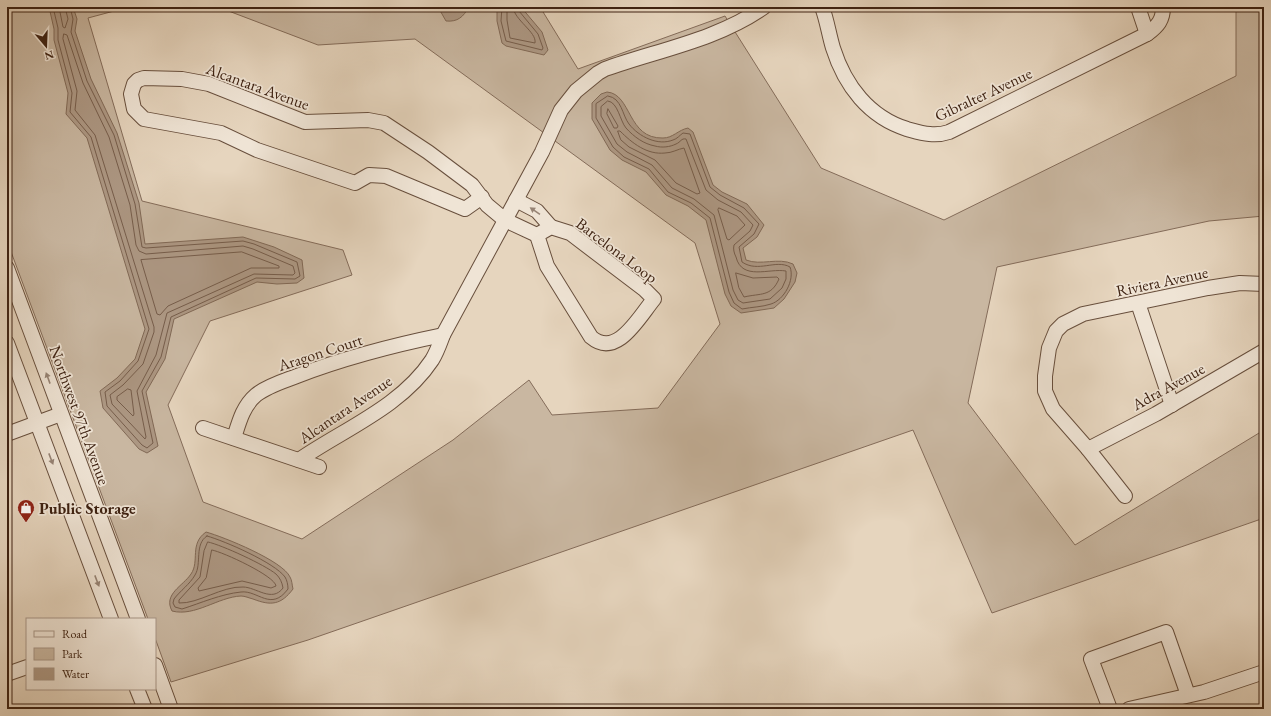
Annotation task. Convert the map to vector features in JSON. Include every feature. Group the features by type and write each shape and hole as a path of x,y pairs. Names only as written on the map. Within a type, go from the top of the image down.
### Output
{"street":[{"name":"Alcantara Avenue","path":"299,460 396,398 424,371 433,358 443,335 542,152 561,110 576,91 598,72 723,30 750,17 764,7"},
{"name":"Gibralter Avenue","path":"822,7 836,58 861,100 869,109 882,118 904,128 930,135 949,132 1147,34 1156,28 1160,22 1163,7"},
{"path":"1138,7 1147,34"},
{"name":"Alcantara Avenue","path":"482,197 466,209 386,176 369,175 355,183 257,150 221,133 151,121 138,115 134,109 131,94 134,84 138,80 144,78 198,81 305,122 326,123 368,120 384,123 428,152 472,185 482,197 487,205 505,220"},
{"name":"Barcelona Loop","path":"516,200 537,212 551,226 570,234 645,290 654,299 623,337 613,344 598,342 591,337 547,266 538,235 551,226"},
{"path":"505,220 538,235"},
{"name":"Northwest 97th Avenue","path":"7,268 138,618"},
{"name":"Riviera Avenue","path":"1088,449 1053,409 1045,391 1045,376 1049,348 1056,331 1068,320 1090,313 1225,285 1264,284"},
{"path":"1138,303 1172,404"},
{"name":"Aragon Court","path":"234,438 241,416 248,404 257,395 274,386 332,363 443,335"},
{"path":"7,343 111,618"},
{"name":"Adra Avenue","path":"1088,449 1172,404 1264,351"},
{"path":"7,434 61,414"},
{"path":"203,428 319,467"},
{"path":"1088,449 1125,496"},
{"path":"1110,709 1092,659 1166,632 1188,695"},
{"path":"7,674 26,667"},
{"path":"156,669 171,709"},
{"path":"1141,707 1188,695 1264,672"},
{"path":"137,690 145,709"}],"green space":[{"path":"7,7 129,7 88,18 142,201 343,250 352,275 210,321 168,405 203,502 302,539 453,440 529,380 552,415 658,408 720,324 695,243 415,39 318,45 218,7 540,7 578,69 725,16 821,168 944,220 1236,76 1236,7 1264,7 1264,216 1209,221 997,267 968,403 1075,545 1264,430 1264,518 992,613 913,430 308,640 171,682 156,641 156,618 148,618 7,241"}],"water":[{"path":"49,7 73,7 77,19 75,31 91,79 117,133 139,203 145,244 243,237 274,247 302,260 304,278 297,283 277,284 257,282 174,319 165,359 146,392 158,446 147,453 139,449 103,408 100,391 117,378 135,359 145,329 87,138 66,114 68,93 54,40 54,29"},
{"path":"438,7 469,7 465,14 457,20 446,21"},
{"path":"497,7 521,7 542,32 548,50 544,55 506,46 502,43 497,21"},
{"path":"607,92 615,95 621,100 636,124 643,132 651,136 667,138 681,130 688,128 693,132 713,185 722,192 747,204 764,225 757,237 743,248 746,260 752,262 781,261 793,264 797,273 795,282 784,299 774,308 741,313 731,306 725,294 706,220 688,206 666,195 646,172 622,160 610,150 592,119 592,103 601,94"},
{"path":"206,532 239,544 276,564 290,577 293,589 284,598 275,603 265,603 241,596 232,597 189,611 172,611 170,600 172,595 188,578 194,569 196,547 201,537"}],"place":[{"name":"Public Storage","path":"26,523"}]}
